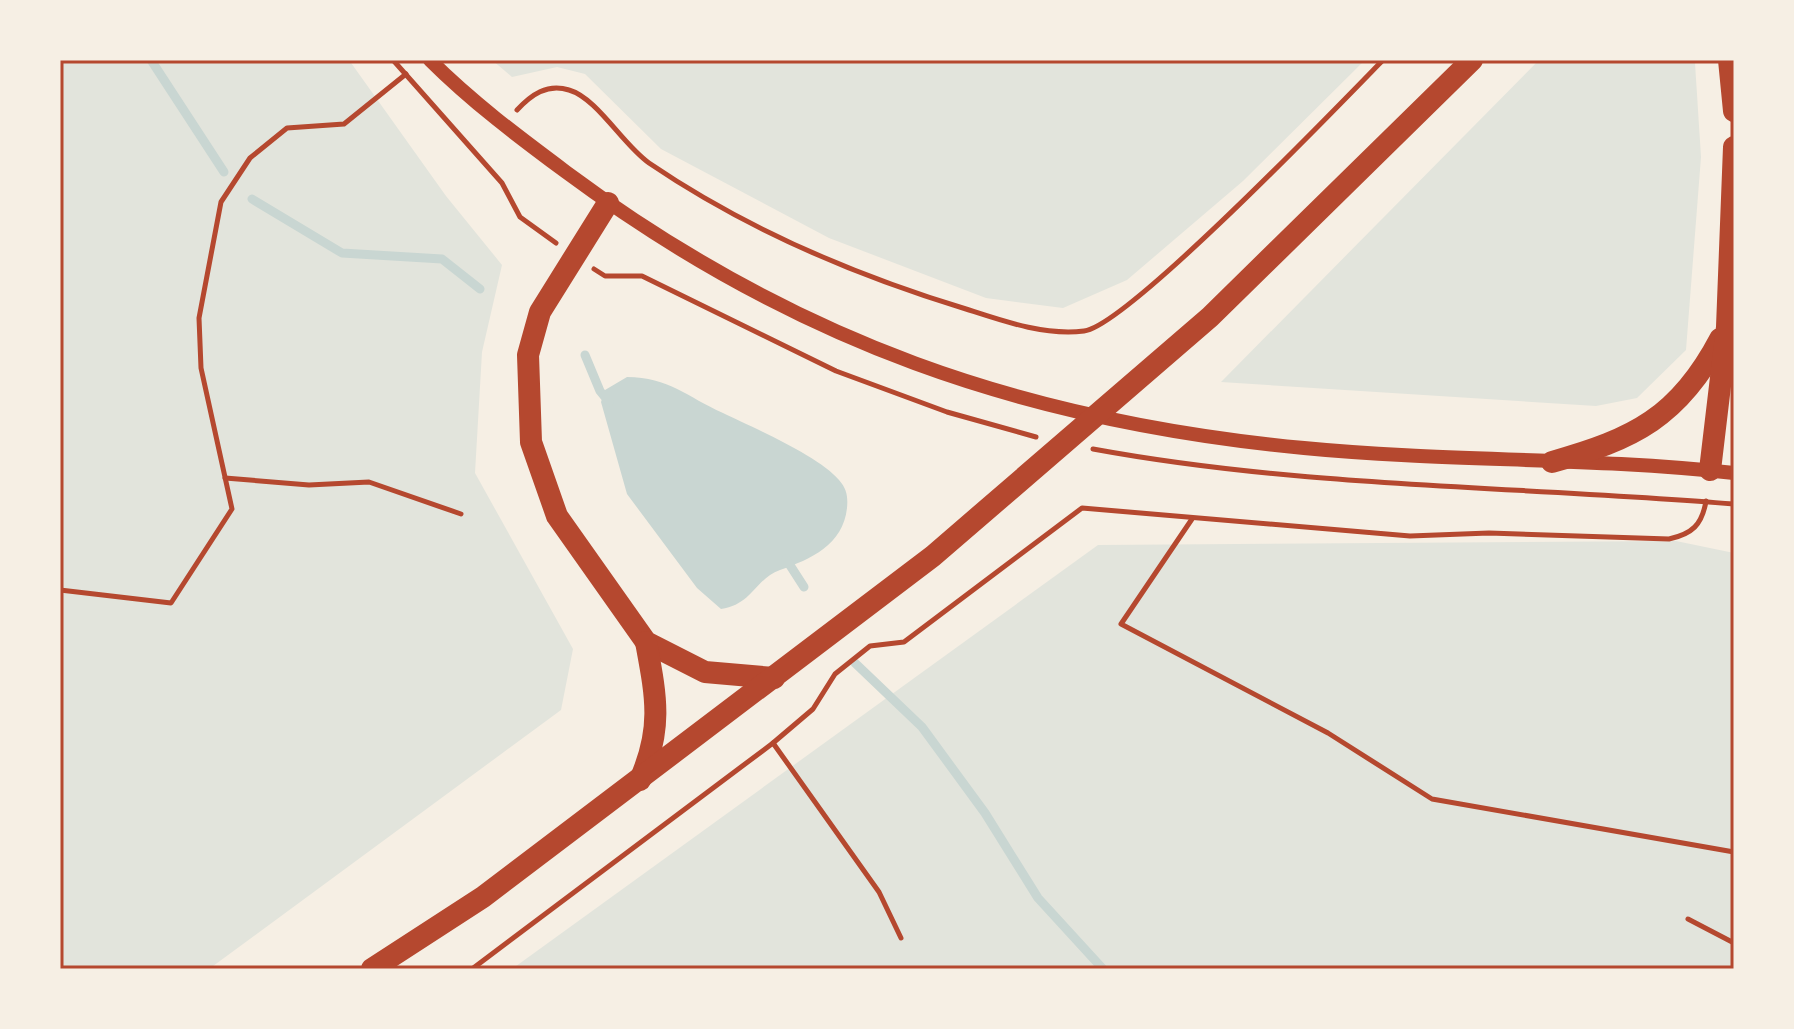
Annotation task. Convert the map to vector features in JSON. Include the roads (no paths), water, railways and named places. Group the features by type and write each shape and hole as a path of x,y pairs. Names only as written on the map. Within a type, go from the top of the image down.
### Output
{"highway":[{"path":"372,969 483,897 933,556 1210,317 1472,60"},
{"path":"1727,66 1734,111"},
{"path":"1710,470 1727,327 1734,147"},
{"path":"608,203 540,312 528,355 531,442 557,516 646,642 657,698 657,732 640,780"},
{"path":"1727,327 1734,360"},
{"path":"1552,462 1625,439 1661,418 1696,381 1727,327"},
{"path":"646,642 705,672 774,678"}],"street":[{"path":"430,60 503,125 608,203 749,291 902,362 991,390 1116,422 1183,433 1304,448 1734,473"}],"waterway":[{"path":"151,60 224,172"},
{"path":"252,199 342,253 442,259 480,289"},
{"path":"585,355 600,391 609,402"},
{"path":"786,559 804,587"},
{"path":"855,663 922,727 985,813 1038,898 1103,969"}]}
